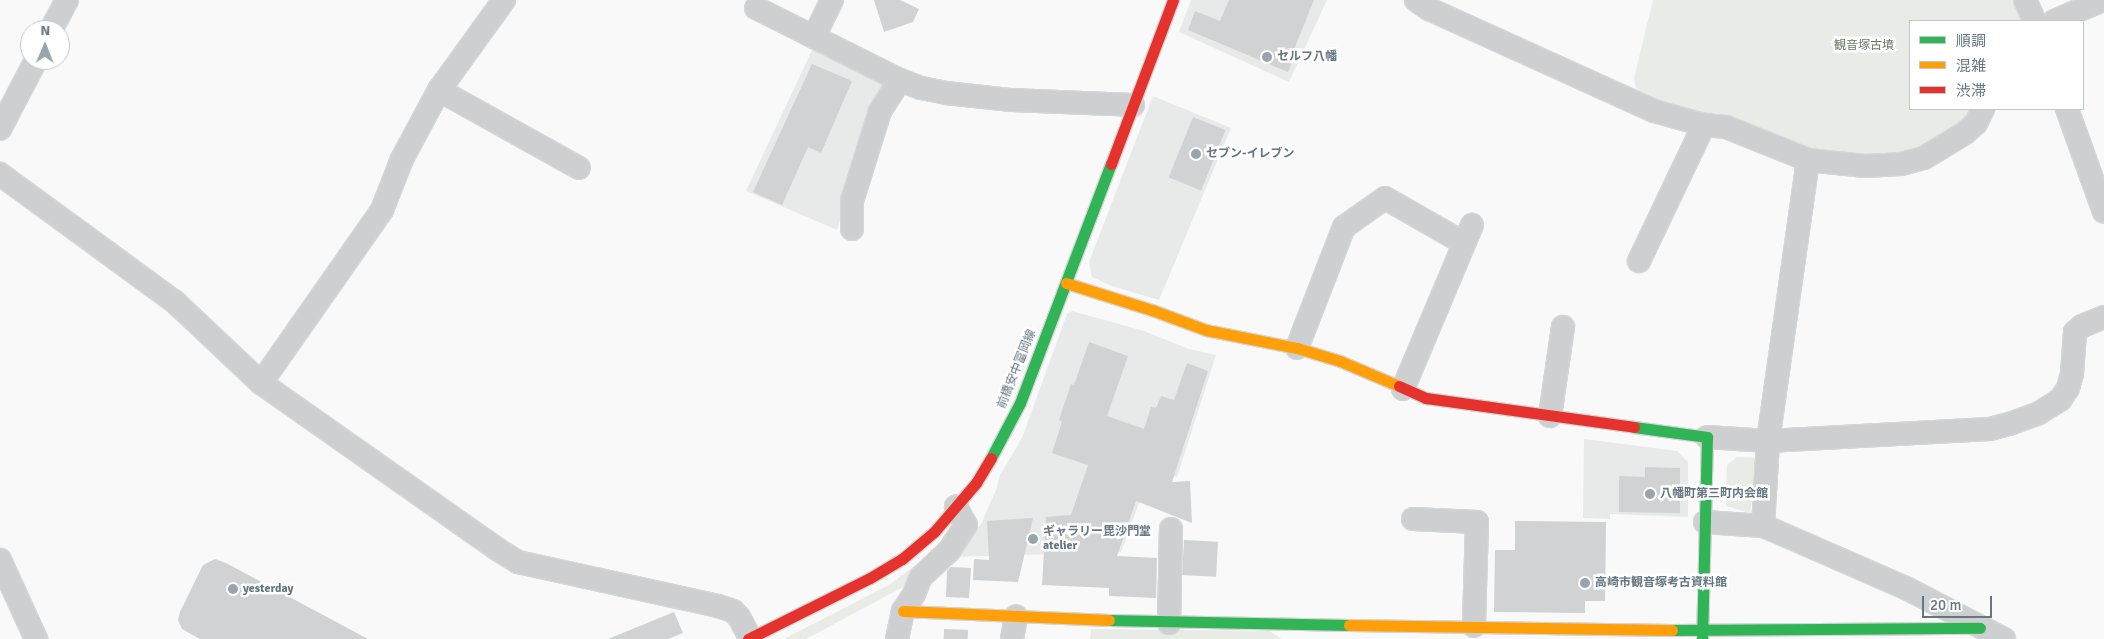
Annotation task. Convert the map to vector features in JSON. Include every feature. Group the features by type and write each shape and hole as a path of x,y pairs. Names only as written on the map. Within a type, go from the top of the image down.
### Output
{"street":[{"path":"57,20 67,0"},
{"path":"261,383 382,210 402,159 439,90 504,0"},
{"path":"814,37 832,0"},
{"name":"前橋安中富岡線","path":"749,639 870,578 902,559 934,532 976,483 996,451 1016,411 1173,0"},
{"path":"1416,0 1430,9 1654,111 1704,124 1726,127 1808,160 1866,166 1901,164 1924,158 1965,133 1976,124 1983,110"},
{"path":"2025,0 2035,20"},
{"path":"2056,20 2103,0"},
{"path":"756,8 900,80 921,88 946,94 1010,100 1134,105"},
{"path":"0,129 31,70"},
{"path":"852,229 852,201 880,111 900,80"},
{"path":"439,90 580,168"},
{"path":"2067,110 2104,212"},
{"path":"1639,261 1704,124"},
{"path":"1763,526 1768,441 1808,160"},
{"path":"0,174 174,302 261,383 497,549 518,562 718,606 733,611 739,617 749,639"},
{"path":"1297,348 1344,227 1385,198 1468,234 1403,389"},
{"path":"1066,283 1152,310 1206,330 1297,348 1340,361 1403,389 1439,401 1707,437 1768,441 1990,429 2040,413 2060,400 2068,388 2072,374 2075,332 2082,326 2104,317"},
{"path":"1550,416 1563,327"},
{"path":"1702,634 1707,437"},
{"path":"897,639 903,611 914,594 921,577 949,551 966,525 956,507"},
{"path":"1413,519 1477,522 1474,626"},
{"path":"1706,522 1763,526 1908,589 2004,639"},
{"path":"1169,623 1171,529"},
{"path":"0,560 36,639"},
{"path":"903,611 1169,623 1296,632 1474,626 1702,634 1980,628"},
{"path":"1012,639 1016,616"}],"shaded area":[{"name":"セルフ八幡","path":"1191,0 1327,0 1289,82 1179,32"},
{"path":"813,48 888,86 869,126 837,230 746,191"},
{"path":"1153,96 1231,128 1159,300 1112,286 1092,277 1089,262"},
{"path":"1072,311 1144,331 1189,349 1216,355 1177,477 1151,470 1121,552 954,557 981,524 996,490 1000,475 1022,438 1067,314"},
{"path":"1584,439 1677,451 1688,462 1688,517 1610,514 1610,519 1583,518"}],"green space":[{"name":"観音塚古墳","path":"1653,0 2017,0 2025,20 1909,20 1909,110 1972,110 1963,124 1927,148 1899,155 1865,158 1811,151 1686,112 1645,96 1636,88 1634,78"},
{"path":"1737,457 1759,458 1750,513 1726,506 1727,465"},
{"path":"928,556 903,587 806,639 784,639 889,585"},
{"path":"1091,629 1270,631 1281,639 1090,639"}],"building":[{"path":"874,0 900,0 919,9 913,22 884,32"},
{"name":"セルフ八幡","path":"1229,0 1314,0 1293,52 1296,53 1288,72 1188,30 1195,11 1220,21"},
{"path":"812,64 852,81 821,153 808,147 782,205 753,192"},
{"name":"セブン-イレブン","path":"1193,117 1225,130 1201,190 1169,177"},
{"path":"1089,342 1128,356 1107,416 1144,429 1151,407 1156,408 1161,396 1174,400 1187,363 1208,371 1172,482 1190,481 1192,523 1136,501 1117,556 1157,558 1156,598 1109,596 1109,588 1042,585 1046,517 1071,515 1088,465 1052,453 1062,422 1059,420 1071,384 1074,385"},
{"name":"八幡町第三町内会館","path":"1645,467 1680,468 1680,513 1619,512 1619,476 1645,477"},
{"path":"1033,518 1018,582 973,580 974,559 989,560 987,521"},
{"path":"1515,521 1606,522 1605,601 1585,601 1585,613 1494,612 1495,550 1515,550"},
{"path":"1184,540 1218,542 1216,577 1182,575"},
{"name":"yesterday","path":"215,559 226,563 368,639 200,639 182,629 178,620 203,565"},
{"path":"951,567 971,568 969,598 946,597 947,571"},
{"path":"674,612 683,633 668,639 608,639"},
{"path":"944,629 968,630 968,639 944,639"}],"traffic: fast":[{"path":"991,458 1020,403 1111,164"},
{"path":"1634,427 1707,437 1702,639"},
{"path":"1109,620 1349,625"},
{"path":"1672,630 1980,628"}],"traffic: slow":[{"path":"1066,283 1152,310 1206,330 1297,348 1340,361 1399,386"},
{"path":"903,611 1109,620"},
{"path":"1349,625 1672,630"}],"traffic: jam":[{"path":"1111,164 1173,0"},
{"path":"1399,386 1426,398 1634,427"},
{"path":"748,639 870,578 902,559 934,532 976,483 991,458"}],"place":[{"name":"セルフ八幡","path":"1267,57"},
{"name":"セブン-イレブン","path":"1196,154"},
{"name":"八幡町第三町内会館","path":"1650,494"},
{"name":"ギャラリー毘沙門堂 atelier","path":"1033,539"},
{"name":"高崎市観音塚考古資料館","path":"1585,583"},
{"name":"yesterday","path":"233,589"}]}
